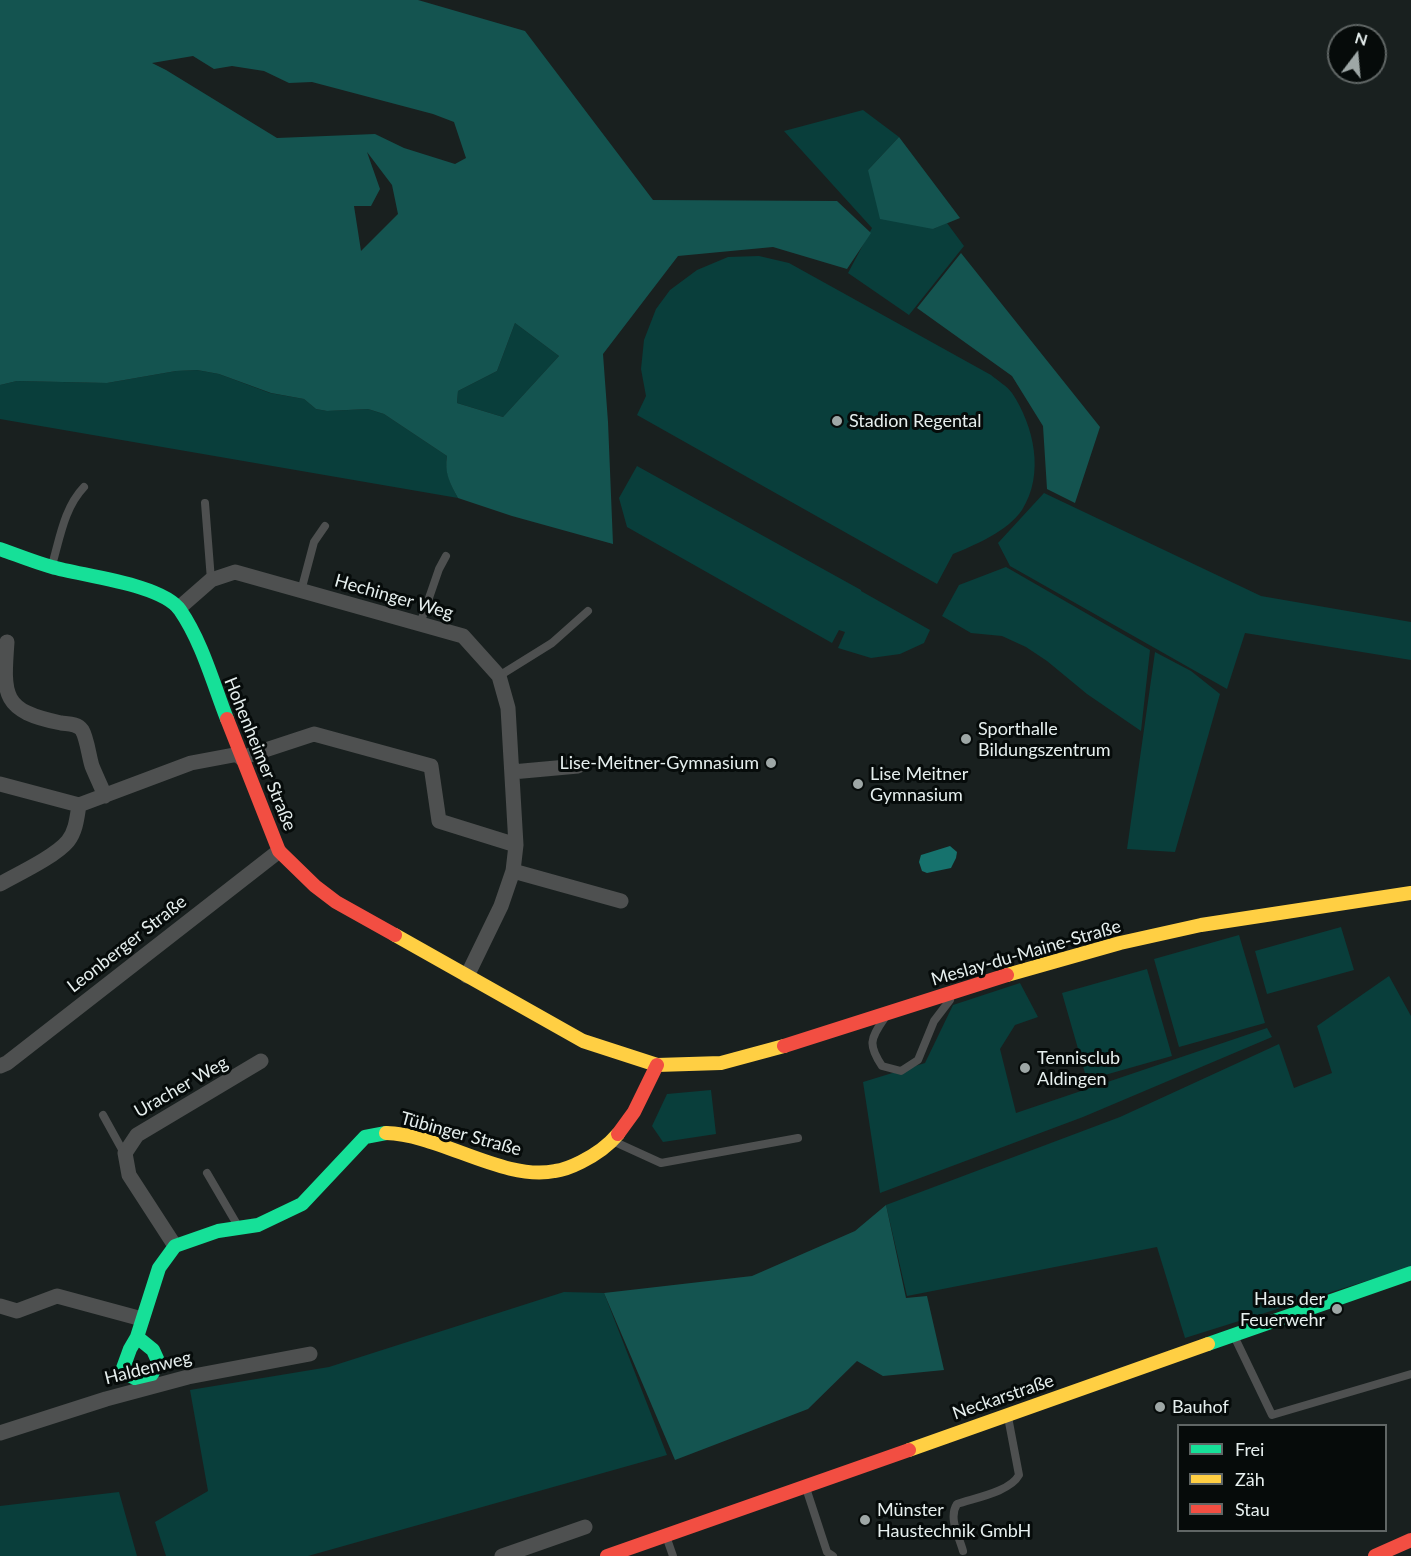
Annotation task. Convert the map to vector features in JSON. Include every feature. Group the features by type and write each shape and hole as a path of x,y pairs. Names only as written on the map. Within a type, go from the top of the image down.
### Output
{"street":[{"path":"0,549 52,567 146,589 164,597 179,608"},
{"name":"Hechinger Weg","path":"179,608 211,580 235,572 463,636 499,675 508,708 516,845 513,871 501,906 467,976"},
{"name":"Hohenheimer Straße","path":"179,608 197,642 279,851 315,886 336,902 584,1041 657,1065"},
{"path":"7,642 4,676 8,697 30,714 55,722 74,724 82,730 105,796"},
{"path":"0,784 79,805 191,763 240,756 314,734 431,766 439,821 516,845"},
{"path":"512,772 578,766"},
{"path":"0,884 58,850 68,841 73,832 79,805"},
{"name":"Leonberger Straße","path":"0,1066 7,1063 279,851"},
{"path":"513,871 621,901"},
{"name":"Meslay-du-Maine-Straße","path":"657,1065 689,1065 733,1060 759,1054 956,991 1120,943 1178,930 1411,893"},
{"name":"Uracher Weg","path":"125,1153 137,1135 261,1061"},
{"name":"Tübinger Straße","path":"176,1246 218,1231 258,1226 302,1204 365,1137 378,1132 400,1132 513,1168 552,1173 590,1159 614,1141 637,1108 657,1065"},
{"path":"125,1153 129,1175 176,1246 159,1268 137,1337"},
{"name":"Neckarstraße","path":"606,1556 1411,1273"},
{"path":"0,1306 17,1311 57,1296 142,1319"},
{"name":"Haldenweg","path":"0,1433 106,1399 188,1377 310,1354"},
{"path":"502,1556 585,1527"},
{"path":"1375,1556 1411,1540"}],"lane":[{"path":"52,567 71,503 84,487"},
{"path":"205,503 211,580"},
{"path":"300,591 314,542 325,526"},
{"path":"420,624 439,569 446,556"},
{"path":"499,675 552,643 588,611"},
{"path":"889,1013 873,1035 872,1050 882,1066 901,1071 918,1060 934,1021 956,991"},
{"path":"103,1115 125,1153"},
{"path":"614,1141 662,1163 798,1138"},
{"path":"207,1173 239,1228"},
{"path":"1235,1336 1272,1415 1411,1374"},
{"path":"963,1551 952,1516 957,1504 1008,1487 1016,1481 1019,1475 1008,1416"},
{"path":"806,1487 827,1552 833,1556"},
{"path":"666,1535 673,1556"}],"shaded area":[{"path":"0,0 418,0 525,31 653,200 837,201 871,233 847,269 773,247 678,256 603,354 613,544 512,516 458,498 448,478 447,456 384,414 368,409 327,411 316,409 304,399 271,393 219,374 197,370 176,371 107,383 17,381 0,385","holes":["193,56 214,69 232,66 264,71 289,83 312,82 433,114 454,122 466,158 455,164 404,148 375,134 277,138 152,63","367,152 392,185 398,214 361,251 354,206 371,206 380,189","515,323 559,356 503,417 457,403 458,391 497,371"]},
{"path":"863,110 899,137 868,170 933,229 947,223 964,246 909,315 848,273 872,228 784,131"},
{"path":"899,137 960,218 933,229 880,219 868,170"},
{"path":"961,253 1100,427 1075,503 1047,489 1043,426 1012,376 917,308"},
{"name":"Stadion Regental","path":"759,256 789,263 991,375 1010,390 1020,406 1034,450 1035,466 1029,496 1016,518 990,536 953,554 937,584 637,415 646,396 641,369 644,340 656,309 670,290 697,270 728,257"},
{"path":"515,323 559,356 503,417 457,403 458,391 497,371"},
{"path":"197,370 219,374 270,393 304,399 316,409 327,411 368,409 384,414 447,456 447,472 458,498 0,419 0,385 17,381 107,383 176,371"},
{"path":"637,466 930,630 924,643 900,654 871,658 838,648 845,632 839,630 832,643 627,527 619,498"},
{"path":"1044,493 1261,596 1411,622 1411,660 1245,633 1227,689 1010,566 998,543"},
{"path":"1006,567 1150,650 1141,731 1087,694 1026,647 1002,636 971,633 942,616 959,585"},
{"path":"1155,652 1191,671 1220,694 1175,852 1127,849"},
{"path":"950,846 957,852 951,868 927,873 922,871 919,862 921,855"},
{"path":"1341,927 1354,970 1267,994 1255,951"},
{"path":"1239,935 1265,1023 1179,1047 1154,959"},
{"path":"1147,969 1172,1056 1087,1080 1062,993"},
{"path":"1389,976 1411,1016 1411,1267 1185,1338 1157,1247 907,1296 886,1205 1120,1117 1279,1044 1294,1088 1332,1073 1317,1026"},
{"path":"1020,983 1038,1017 1015,1025 1000,1049 1016,1113 1267,1028 1272,1037 1083,1117 880,1193 863,1082 925,1063 953,1005"},
{"path":"711,1090 716,1134 663,1142 652,1126 667,1094"},
{"path":"886,1205 906,1298 927,1296 944,1370 883,1376 857,1361 808,1409 675,1460 604,1293 752,1276 855,1231"},
{"path":"564,1292 604,1293 667,1455 308,1556 166,1556 155,1522 208,1491 190,1390 329,1367"},
{"path":"119,1492 137,1556 0,1556 0,1506"}],"traffic: fast":[{"path":"0,549 52,567 140,587 171,601 180,610 195,635 227,719"},
{"path":"137,1337 153,1350 158,1361 152,1374 135,1378 122,1371 137,1337 159,1268 175,1246 218,1231 258,1225 302,1204 365,1137 386,1133"},
{"path":"1208,1344 1411,1273"}],"traffic: slow":[{"path":"1007,975 1120,943 1201,925 1411,893"},
{"path":"395,935 583,1041 657,1065 721,1063 784,1046"},
{"path":"386,1133 406,1135 494,1164 536,1173 568,1168 601,1150 618,1134"},
{"path":"909,1450 1208,1344"}],"traffic: jam":[{"path":"227,719 279,851 315,886 336,902 395,935"},
{"path":"784,1046 1007,975"},
{"path":"618,1134 634,1112 657,1065"},
{"path":"607,1556 909,1450"},
{"path":"1375,1556 1411,1540"}],"place":[{"name":"Stadion Regental","path":"837,421"},
{"name":"Sporthalle Bildungszentrum","path":"966,739"},
{"name":"Lise-Meitner-Gymnasium","path":"771,763"},
{"name":"Lise Meitner Gymnasium","path":"858,784"},
{"name":"Tennisclub Aldingen","path":"1025,1068"},
{"name":"Haus der Feuerwehr","path":"1337,1309"},
{"name":"Bauhof","path":"1160,1407"},
{"name":"Münster Haustechnik GmbH","path":"865,1520"}]}
